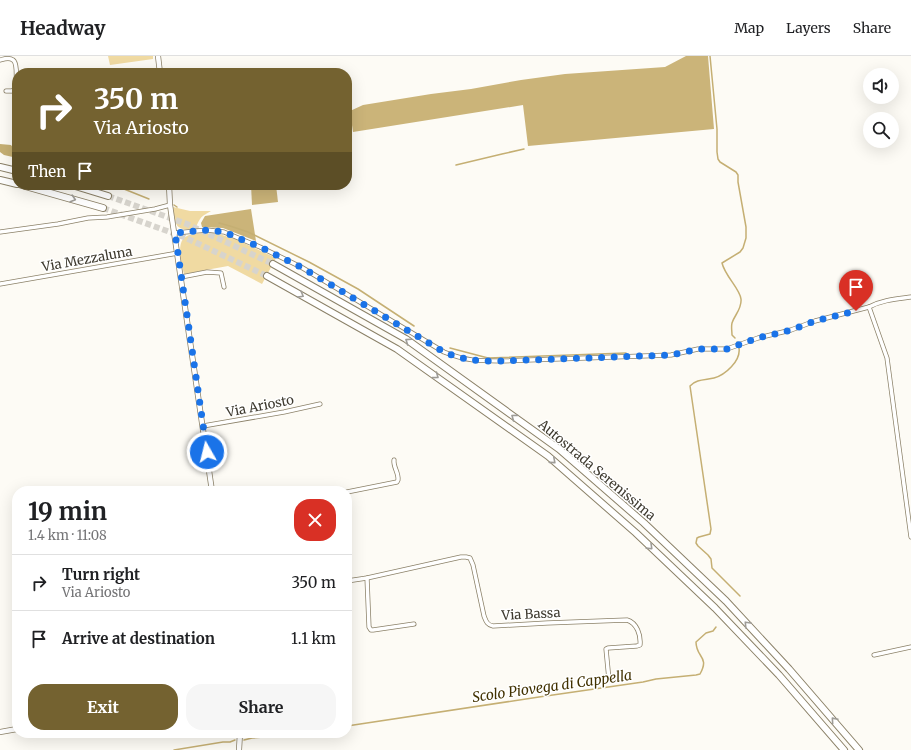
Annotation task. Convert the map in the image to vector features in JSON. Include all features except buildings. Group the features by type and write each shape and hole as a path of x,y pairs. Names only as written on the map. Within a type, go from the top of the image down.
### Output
{"highway":[{"path":"0,167 12,169"},
{"path":"0,180 12,183"},
{"path":"40,190 103,208"},
{"path":"88,190 108,196"},
{"name":"Autostrada Serenissima","path":"273,264 406,339 559,449 644,523 726,602 789,669 859,750"},
{"name":"Autostrada Serenissima","path":"267,276 397,349 548,456 636,533 715,608 779,676 844,750"}],"main road":[{"path":"158,57 159,68"},
{"path":"168,190 211,486"},
{"path":"0,732 12,730"},
{"path":"239,750 240,738"}],"street":[{"path":"0,60 9,58 13,59 16,68"},
{"path":"6,91 12,91"},
{"path":"0,232 58,224 88,218 107,217 170,205"},
{"path":"175,233 207,230 224,232 260,247 301,267 444,352 454,356 476,360 501,361 671,355 698,349 727,349 758,338 791,330 815,321 869,307 875,304 911,297"},
{"name":"Via Mezzaluna","path":"0,284 178,253"},
{"path":"181,276 207,272 221,273 224,287"},
{"path":"869,307 887,358 911,537"},
{"name":"Via Ariosto","path":"203,426 284,412 320,404"},
{"path":"352,491 397,482 399,476 394,465 394,460"},
{"name":"Via Bassa","path":"352,580 466,557 470,558 473,565 484,616 489,626 621,620 632,621 637,628 640,645 606,649 609,680"},
{"path":"367,578 369,627 371,630 414,624"},
{"path":"874,655 911,647"}],"shaded area":[{"path":"108,56 153,56 153,59 110,65"},
{"path":"686,56 708,56 714,129 528,146 523,105 353,132 352,110 363,105 565,74 665,67"},
{"path":"0,144 12,146 12,157 4,155 0,152"},
{"path":"251,190 277,190 278,202 252,205"},
{"path":"173,207 190,211 211,211 201,218 195,229 183,229 177,226"},
{"path":"251,209 256,241 223,228 202,227 201,223 205,216"},
{"path":"203,233 219,234 235,239 276,258 262,284 228,266 184,274 180,253 181,243 187,236"}],"waterway":[{"name":"Scolo Piovega di Cappella","path":"710,56 717,129 718,159 738,175 746,227 746,238 743,248 740,252 722,263 741,299 739,309 732,324 732,335 735,338"},
{"path":"456,165 524,149"},
{"path":"126,190 149,199"},
{"path":"219,223 248,232 309,262 358,289 414,326"},
{"path":"450,348 488,358 626,353"},
{"name":"Scolo Piovega di Cappella","path":"739,348 739,353 735,362 727,371 714,378 698,381 690,386 711,529 710,534 697,538 696,543 711,559 712,568 740,596"},
{"name":"Scolo Piovega di Cappella","path":"352,725 656,679 700,674 704,664 696,642 706,633 713,631 716,627"},
{"name":"Scolo Piovega di Cappella","path":"244,740 252,738"},
{"name":"Scolo Piovega di Cappella","path":"174,750 235,740"}],"tunnel":[{"path":"108,196 187,224 273,264"},
{"path":"103,208 184,237 267,276"}],"route":[{"path":"207,452 175,233 207,230 224,232 260,247 301,267 444,352 466,359 501,361 671,355 698,349 727,349 758,338 791,330 815,321 856,311"}]}
